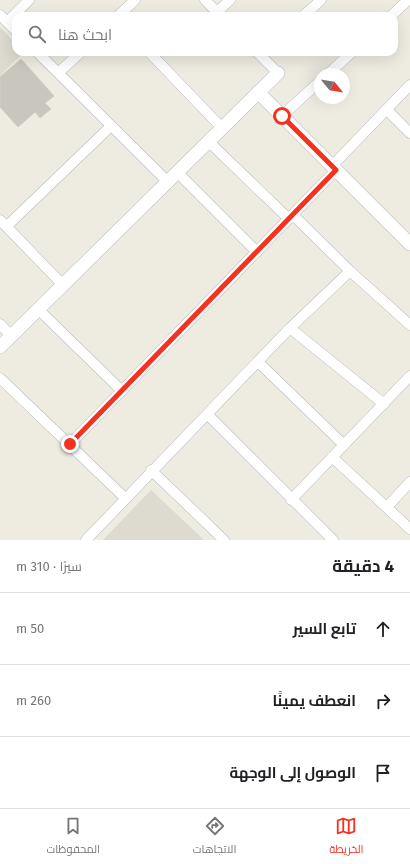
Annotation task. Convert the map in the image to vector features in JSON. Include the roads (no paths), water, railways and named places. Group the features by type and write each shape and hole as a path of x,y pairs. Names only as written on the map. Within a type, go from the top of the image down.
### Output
{"street":[{"path":"13,12 29,0"},
{"path":"122,12 135,0"},
{"path":"205,0 217,12"},
{"path":"221,12 230,0"},
{"path":"308,12 321,0"},
{"path":"395,12 408,0"},
{"path":"12,12 3,19 12,27"},
{"path":"41,56 168,182"},
{"path":"58,73 77,56"},
{"path":"153,56 222,128"},
{"path":"0,347 278,73 263,56"},
{"path":"335,68 348,56"},
{"path":"70,444 291,217 410,85"},
{"path":"282,116 314,87"},
{"path":"258,92 410,244"},
{"path":"387,110 410,133"},
{"path":"63,285 3,223 111,126"},
{"path":"208,141 410,326"},
{"path":"177,172 257,252"},
{"path":"86,540 151,470 290,328 350,271"},
{"path":"38,309 122,391"},
{"path":"0,324 12,336"},
{"path":"290,328 384,404"},
{"path":"258,362 344,445"},
{"path":"291,500 410,376"},
{"path":"0,378 125,498"},
{"path":"207,414 291,500 333,540"},
{"path":"332,457 410,529"},
{"path":"151,470 224,540"},
{"path":"387,507 410,482"}]}
